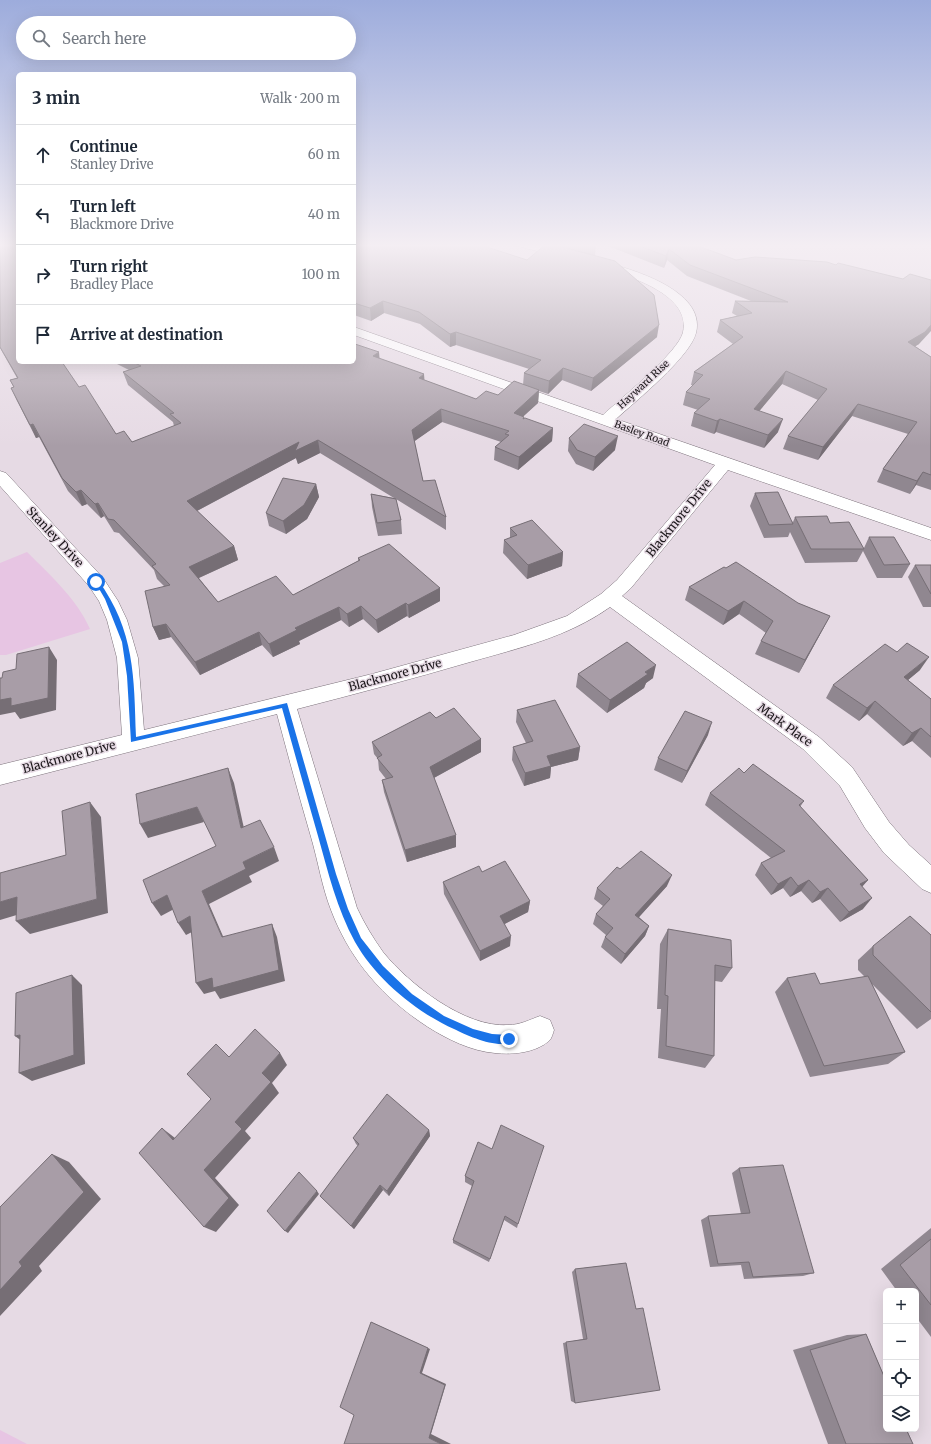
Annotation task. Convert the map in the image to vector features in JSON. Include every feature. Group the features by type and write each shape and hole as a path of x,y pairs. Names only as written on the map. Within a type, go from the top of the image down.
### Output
{"street":[{"name":"Hayward Rise","path":"606,420 677,353 690,332 690,322 685,311"},
{"name":"Basley Road","path":"356,332 724,463 931,534"},
{"name":"Blackmore Drive","path":"0,775 133,740 285,705 538,635 571,623 611,598 724,463"},
{"name":"Stanley Drive","path":"0,476 96,582 108,598 125,642 130,676 133,740"},
{"name":"Mark Place","path":"611,598 811,743 848,779 873,820 892,844 913,866 931,881"},
{"path":"285,705 344,909 359,940 380,969 409,997 441,1019 472,1033 492,1038 509,1039 526,1037 540,1030"}],"shaded area":[{"path":"27,552 54,579 70,598 85,618 90,629 6,655 0,655 0,563"},
{"path":"0,1430 27,1444 0,1444"}],"building":[{"path":"0,311 16,311 16,364 63,364 79,387 85,385 116,434 124,431 132,442 181,423 170,414 174,413 123,372 141,366 137,364 356,364 356,344 379,352 373,356 424,374 419,378 476,399 486,391 498,395 514,381 539,390 514,413 524,417 523,419 525,418 553,428 519,457 495,447 509,435 505,434 509,431 441,409 412,430 423,481 435,480 446,517 318,440 295,451 299,442 187,501 234,546 189,567 218,602 276,576 293,595 360,560 358,558 389,544 440,588 408,605 406,603 376,620 361,606 347,614 339,607 295,628 297,630 269,644 259,632 195,662 166,624 153,627 145,591 170,585 152,566 156,564 114,520 108,519 98,503 95,504 81,490 76,492 62,478 33,424 30,425 11,388 14,387 10,380 18,378 0,347"},
{"path":"417,311 657,311 659,325 593,378 563,368 549,381 524,373 541,360 456,332 450,334"},
{"path":"750,311 931,311 931,325 925,332 908,342 931,357 931,475 923,472 917,481 883,469 917,422 858,404 823,447 788,436 827,389 786,371 754,409 783,419 768,435 720,419 717,421 694,413 710,399 686,392 703,375 694,372 743,337 720,320 752,313"},
{"path":"584,424 618,436 595,457 577,450 569,438"},
{"path":"283,478 316,484 304,505 283,521 266,513"},
{"path":"778,492 793,524 769,525 755,493"},
{"path":"371,494 396,499 401,520 377,523"},
{"path":"827,516 830,523 849,522 864,549 811,549 795,517"},
{"path":"532,520 563,552 528,565 504,540 517,535 510,528"},
{"path":"869,537 894,537 910,564 884,565"},
{"path":"736,562 798,603 830,616 805,660 761,641 773,621 744,601 728,611 689,587 724,567 726,568"},
{"path":"915,565 931,565 931,594"},
{"path":"627,642 656,665 645,672 648,674 610,700 578,674"},
{"path":"907,643 929,657 904,677 931,699 931,737 921,728 912,733 875,701 867,708 833,685 885,644 897,652"},
{"path":"49,647 48,698 11,706 11,698 0,700 0,678 2,678 3,672 16,669 17,654"},
{"path":"555,700 580,747 547,756 551,766 525,773 513,747 533,741 517,710"},
{"path":"454,708 481,739 430,767 456,835 405,850 382,780 393,777 377,758 382,755 372,742 430,712 436,718"},
{"path":"685,711 712,722 687,771 658,758"},
{"path":"753,764 804,801 799,805 868,880 860,884 872,898 849,912 828,888 820,892 809,880 798,886 791,877 778,884 761,863 785,851 710,793 739,768 744,773"},
{"path":"228,768 241,828 260,820 274,847 243,862 246,869 202,891 222,937 272,924 279,970 213,988 212,978 196,983 190,916 178,923 167,895 152,903 143,880 216,846 197,807 140,824 136,794"},
{"path":"90,802 97,899 16,921 17,897 0,902 0,873 66,855 62,811"},
{"path":"641,851 672,875 635,915 649,926 625,954 605,937 613,928 596,914 610,899 597,888 617,867 620,869"},
{"path":"505,861 530,901 500,916 511,936 480,951 443,882 479,866 482,872"},
{"path":"910,916 931,935 931,1012 873,955 873,946"},
{"path":"668,929 731,940 732,968 715,965 714,1056 666,1046 668,996 665,995"},
{"path":"815,973 820,984 868,976 905,1052 824,1066 787,978"},
{"path":"72,975 74,1055 19,1073 20,1035 15,1036 16,993"},
{"path":"255,1029 280,1053 262,1073 271,1082 235,1122 242,1129 204,1170 229,1198 204,1227 139,1153 162,1128 173,1140 211,1099 187,1074 216,1044 229,1057"},
{"path":"387,1094 429,1130 387,1191 380,1185 351,1226 320,1196 359,1144 353,1138"},
{"path":"501,1125 544,1146 518,1224 505,1216 490,1259 453,1240 474,1181 465,1176 478,1142 492,1149"},
{"path":"52,1154 84,1192 19,1262 22,1266 0,1290 0,1207"},
{"path":"783,1165 814,1273 753,1277 749,1262 718,1264 708,1216 750,1213 739,1168"},
{"path":"299,1172 317,1191 285,1231 267,1211"},
{"path":"931,1239 931,1305 919,1288 900,1265"},
{"path":"626,1263 636,1309 643,1308 660,1390 575,1403 566,1342 587,1339 575,1269"},
{"path":"371,1322 428,1348 420,1373 445,1385 429,1438 441,1444 344,1444 354,1415 340,1407"},
{"path":"866,1334 883,1374 883,1432 907,1432 913,1444 846,1444 810,1350"}],"route":[{"path":"96,582 108,598 118,620 125,642 130,676 133,740 285,705 332,874 344,909 359,940 380,969 409,997 441,1019 472,1033 492,1038 509,1039"}]}
